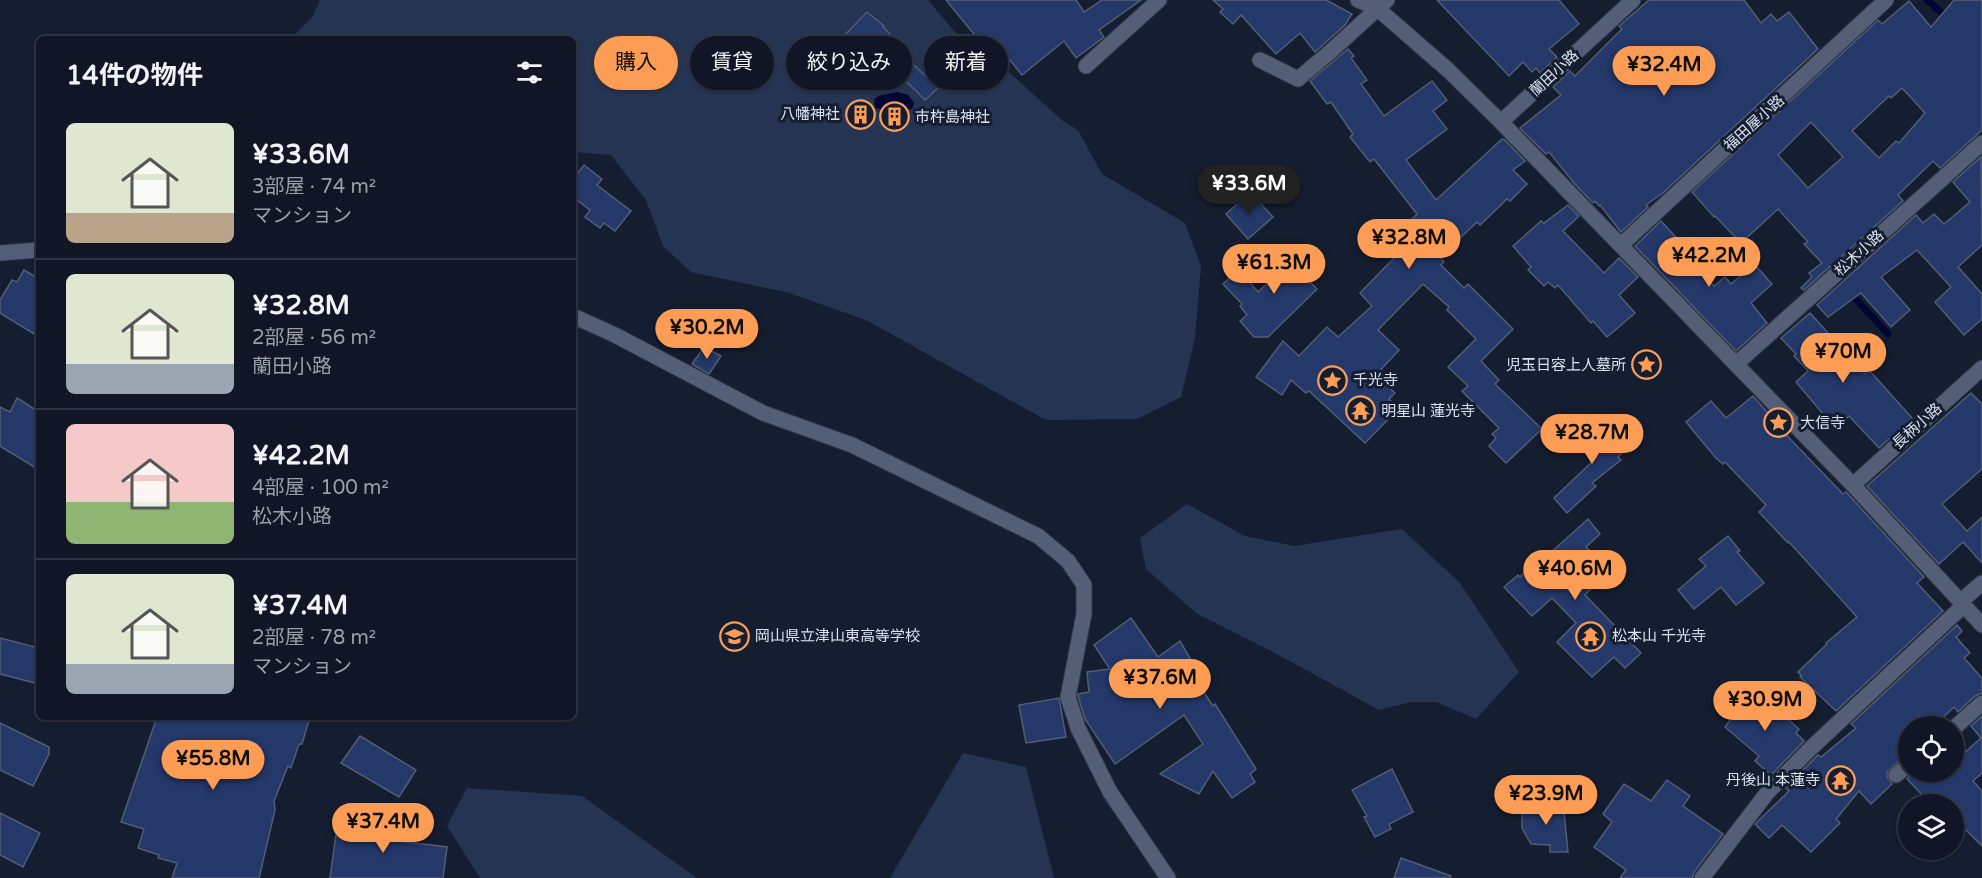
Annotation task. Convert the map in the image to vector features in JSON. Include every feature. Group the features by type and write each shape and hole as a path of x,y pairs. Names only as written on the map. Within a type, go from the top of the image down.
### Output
{"street":[{"path":"1086,66 1159,0"},
{"path":"1358,0 1382,4 1501,122 1853,485 1982,625"},
{"name":"蘭田小路","path":"1501,122 1633,0"},
{"name":"福田屋小路","path":"1621,245 1886,0"},
{"path":"1260,60 1298,79 1382,4"},
{"name":"松木小路","path":"1736,364 1982,143"},
{"path":"0,253 36,250"},
{"path":"576,317 615,335 764,413 852,445 1038,536 1057,550 1068,561 1084,585 1084,614 1068,697 1078,728 1110,792 1168,878"},
{"name":"長柄小路","path":"1853,485 1982,368"},
{"path":"1702,878 1767,793 1982,583"},
{"path":"1964,720 1982,704"}],"shaded area":[{"path":"320,0 928,0 958,36 924,36 924,90 1008,90 1008,71 1063,121 1078,130 1102,174 1185,223 1201,266 1195,338 1181,397 1137,419 1046,420 868,321 790,293 691,272 663,246 646,200 611,155 576,152 576,36 294,36 313,16"},
{"path":"898,92 908,95 914,103 912,109 896,111 875,108 874,100 878,96"},
{"path":"1187,504 1245,536 1294,546 1402,529 1460,583 1519,672 1476,719 1436,702 1410,702 1379,710 1196,613 1146,569 1140,538"},
{"path":"963,753 1026,767 1054,878 890,878"},
{"path":"467,788 582,796 697,878 480,878 447,826"}],"building":[{"path":"946,0 1076,0 1084,12 1102,0 1141,0 1099,30 1104,37 1076,58 1064,41 1022,75 1008,58 1008,36 976,36"},
{"path":"1213,0 1326,0 1352,14 1345,25 1315,52 1300,33 1276,54 1241,15 1233,24 1220,12 1223,9"},
{"path":"1437,0 1559,0 1579,24 1549,49 1557,57 1540,73 1536,68 1532,72 1523,62 1509,76"},
{"path":"1649,0 1744,0 1761,23 1771,14 1777,21 1789,12 1818,49 1664,192 1646,205 1648,207 1621,232 1600,205 1595,201 1593,203 1549,152 1546,154 1520,128 1561,95 1553,87 1570,71 1575,76 1622,29 1619,26"},
{"path":"1954,0 1982,0 1982,130 1940,168 1933,161 1898,195 1903,201 1804,290 1801,288 1812,277 1809,273 1822,263 1804,244 1808,242 1778,209 1741,243 1692,192 1878,20 1882,24 1909,1 1931,27","holes":["1902,88 1925,113 1899,143 1896,141 1879,158 1852,131 1889,96 1891,98","1811,122 1843,157 1808,188 1778,155"]},
{"path":"867,12 890,34 888,36 844,36"},
{"path":"1348,49 1354,56 1351,58 1367,80 1361,84 1384,116 1432,81 1447,100 1433,111 1447,129 1406,160 1436,200 1502,139 1525,161 1513,170 1527,184 1510,201 1507,199 1480,225 1477,222 1440,257 1444,262 1441,265 1464,288 1468,284 1513,329 1481,361 1499,380 1495,384 1542,429 1506,463 1489,446 1496,438 1492,434 1499,428 1462,391 1468,386 1448,367 1476,339 1447,310 1449,307 1423,284 1378,330 1399,350 1376,375 1395,393 1389,399 1399,408 1365,443 1309,391 1306,393 1291,380 1282,395 1256,377 1283,341 1299,356 1327,327 1338,337 1372,306 1360,293 1395,257 1385,247 1417,214 1374,159 1370,162 1350,137 1353,134 1331,102 1327,104 1310,81"},
{"path":"914,65 924,75 924,90 936,90 925,100 912,87 912,67"},
{"path":"1981,157 1982,245 1958,267 1982,294 1982,319 1964,335 1935,302 1951,287 1917,250 1881,277 1910,310 1891,327 1861,293 1828,317 1817,305 1916,215 1923,223 1934,214 1944,224 1970,202 1953,182"},
{"path":"584,165 602,179 597,185 631,211 615,231 604,223 600,228 585,217 590,210 576,199 576,175"},
{"path":"1250,192 1273,217 1248,239 1226,214"},
{"path":"1568,205 1579,216 1563,231 1604,273 1619,258 1638,277 1619,295 1635,313 1607,337 1593,321 1591,323 1558,285 1555,288 1548,282 1544,286 1528,270 1531,267 1513,246 1541,221 1544,223"},
{"path":"1661,221 1684,246 1680,251 1714,286 1725,277 1731,284 1754,264 1772,284 1751,303 1767,323 1736,351 1635,246"},
{"path":"1307,246 1320,259 1305,277 1317,289 1268,337 1254,337 1240,321 1247,315 1240,306 1242,304 1223,284 1239,270 1258,292"},
{"path":"24,270 36,277 36,335 0,313 0,300 12,280 17,282"},
{"path":"1810,313 1865,374 1869,370 1912,418 1879,448 1849,416 1835,428 1796,382 1808,371 1781,338"},
{"path":"704,347 721,356 709,374 692,364"},
{"path":"1971,393 1982,404 1982,469 1942,504 1967,531 1982,517 1982,563 1963,542 1939,564 1867,486"},
{"path":"1753,396 1773,421 1843,494 1846,492 1924,577 1917,583 1943,611 1836,711 1800,677 1802,676 1798,672 1826,643 1857,617 1759,512 1766,505 1725,462 1723,464 1716,458 1686,422 1711,401 1726,418"},
{"path":"17,398 36,410 36,468 0,446 0,407 10,412"},
{"path":"1600,420 1626,449 1618,457 1621,460 1592,483 1596,486 1567,513 1554,498 1597,457 1580,439"},
{"path":"1588,519 1600,534 1586,547 1610,570 1585,595 1641,653 1625,668 1614,657 1592,677 1557,642 1576,623 1552,598 1532,616 1504,587 1518,575 1520,577 1535,561 1538,564"},
{"path":"1728,536 1740,551 1737,552 1764,583 1736,605 1721,587 1694,609 1678,590 1706,566 1699,559"},
{"path":"1131,618 1158,657 1180,641 1191,660 1186,665 1213,706 1215,704 1256,769 1250,774 1255,782 1232,798 1213,771 1199,794 1160,774 1203,744 1184,715 1115,764 1085,719 1078,694 1089,692 1087,672 1110,669 1094,645"},
{"path":"1957,625 1962,631 1956,637 1970,653 1964,658 1982,678 1982,693 1975,696 1958,712 1954,707 1945,716 1898,716 1898,762 1887,772 1887,777 1892,784 1871,804 1859,791 1836,819 1840,823 1811,852 1782,825 1769,838 1755,824 1789,791 1785,788 1818,755 1821,757 1856,728 1851,724"},
{"path":"0,638 36,647 36,683 0,674"},
{"path":"1754,693 1760,699 1762,696 1799,729 1796,733 1804,741 1771,775 1755,761 1759,756 1725,727"},
{"path":"1059,698 1066,737 1026,743 1019,705"},
{"path":"1982,716 1982,773 1973,781 1982,791 1982,846 1964,828 1964,794 1921,794 1910,782 1964,782 1964,753 1981,738 1971,726"},
{"path":"156,720 309,720 302,744 299,744 291,768 288,766 274,801 275,810 259,878 172,878 177,863 158,858 159,855 138,848 144,829 121,822"},
{"path":"0,723 49,747 49,754 33,786 0,770"},
{"path":"360,736 416,770 399,797 341,763"},
{"path":"1392,769 1413,812 1389,824 1391,829 1375,837 1364,817 1367,816 1352,790"},
{"path":"1667,780 1690,796 1683,806 1723,834 1694,872 1692,878 1620,878 1626,870 1594,847 1612,822 1603,814 1624,784 1651,801"},
{"path":"1551,802 1563,802 1568,852 1550,852 1550,845 1531,844 1522,828 1522,805 1551,804"},
{"path":"0,813 40,833 23,867 0,855"},
{"path":"338,820 400,829 398,841 447,847 443,878 330,878"},
{"path":"1401,858 1451,876 1450,878 1394,878"}],"waterway":[{"path":"1927,0 1948,18"},
{"path":"1840,282 1888,334"}],"place":[{"name":"八幡神社","path":"861,114"},
{"name":"市杵島神社","path":"894,117"},
{"name":"児玉日容上人墓所","path":"1647,365"},
{"name":"千光寺","path":"1332,380"},
{"name":"明星山 蓮光寺","path":"1360,411"},
{"name":"大信寺","path":"1779,423"},
{"name":"岡山県立津山東高等学校","path":"734,636"},
{"name":"松本山 千光寺","path":"1591,636"},
{"name":"丹後山 本蓮寺","path":"1841,780"}]}
